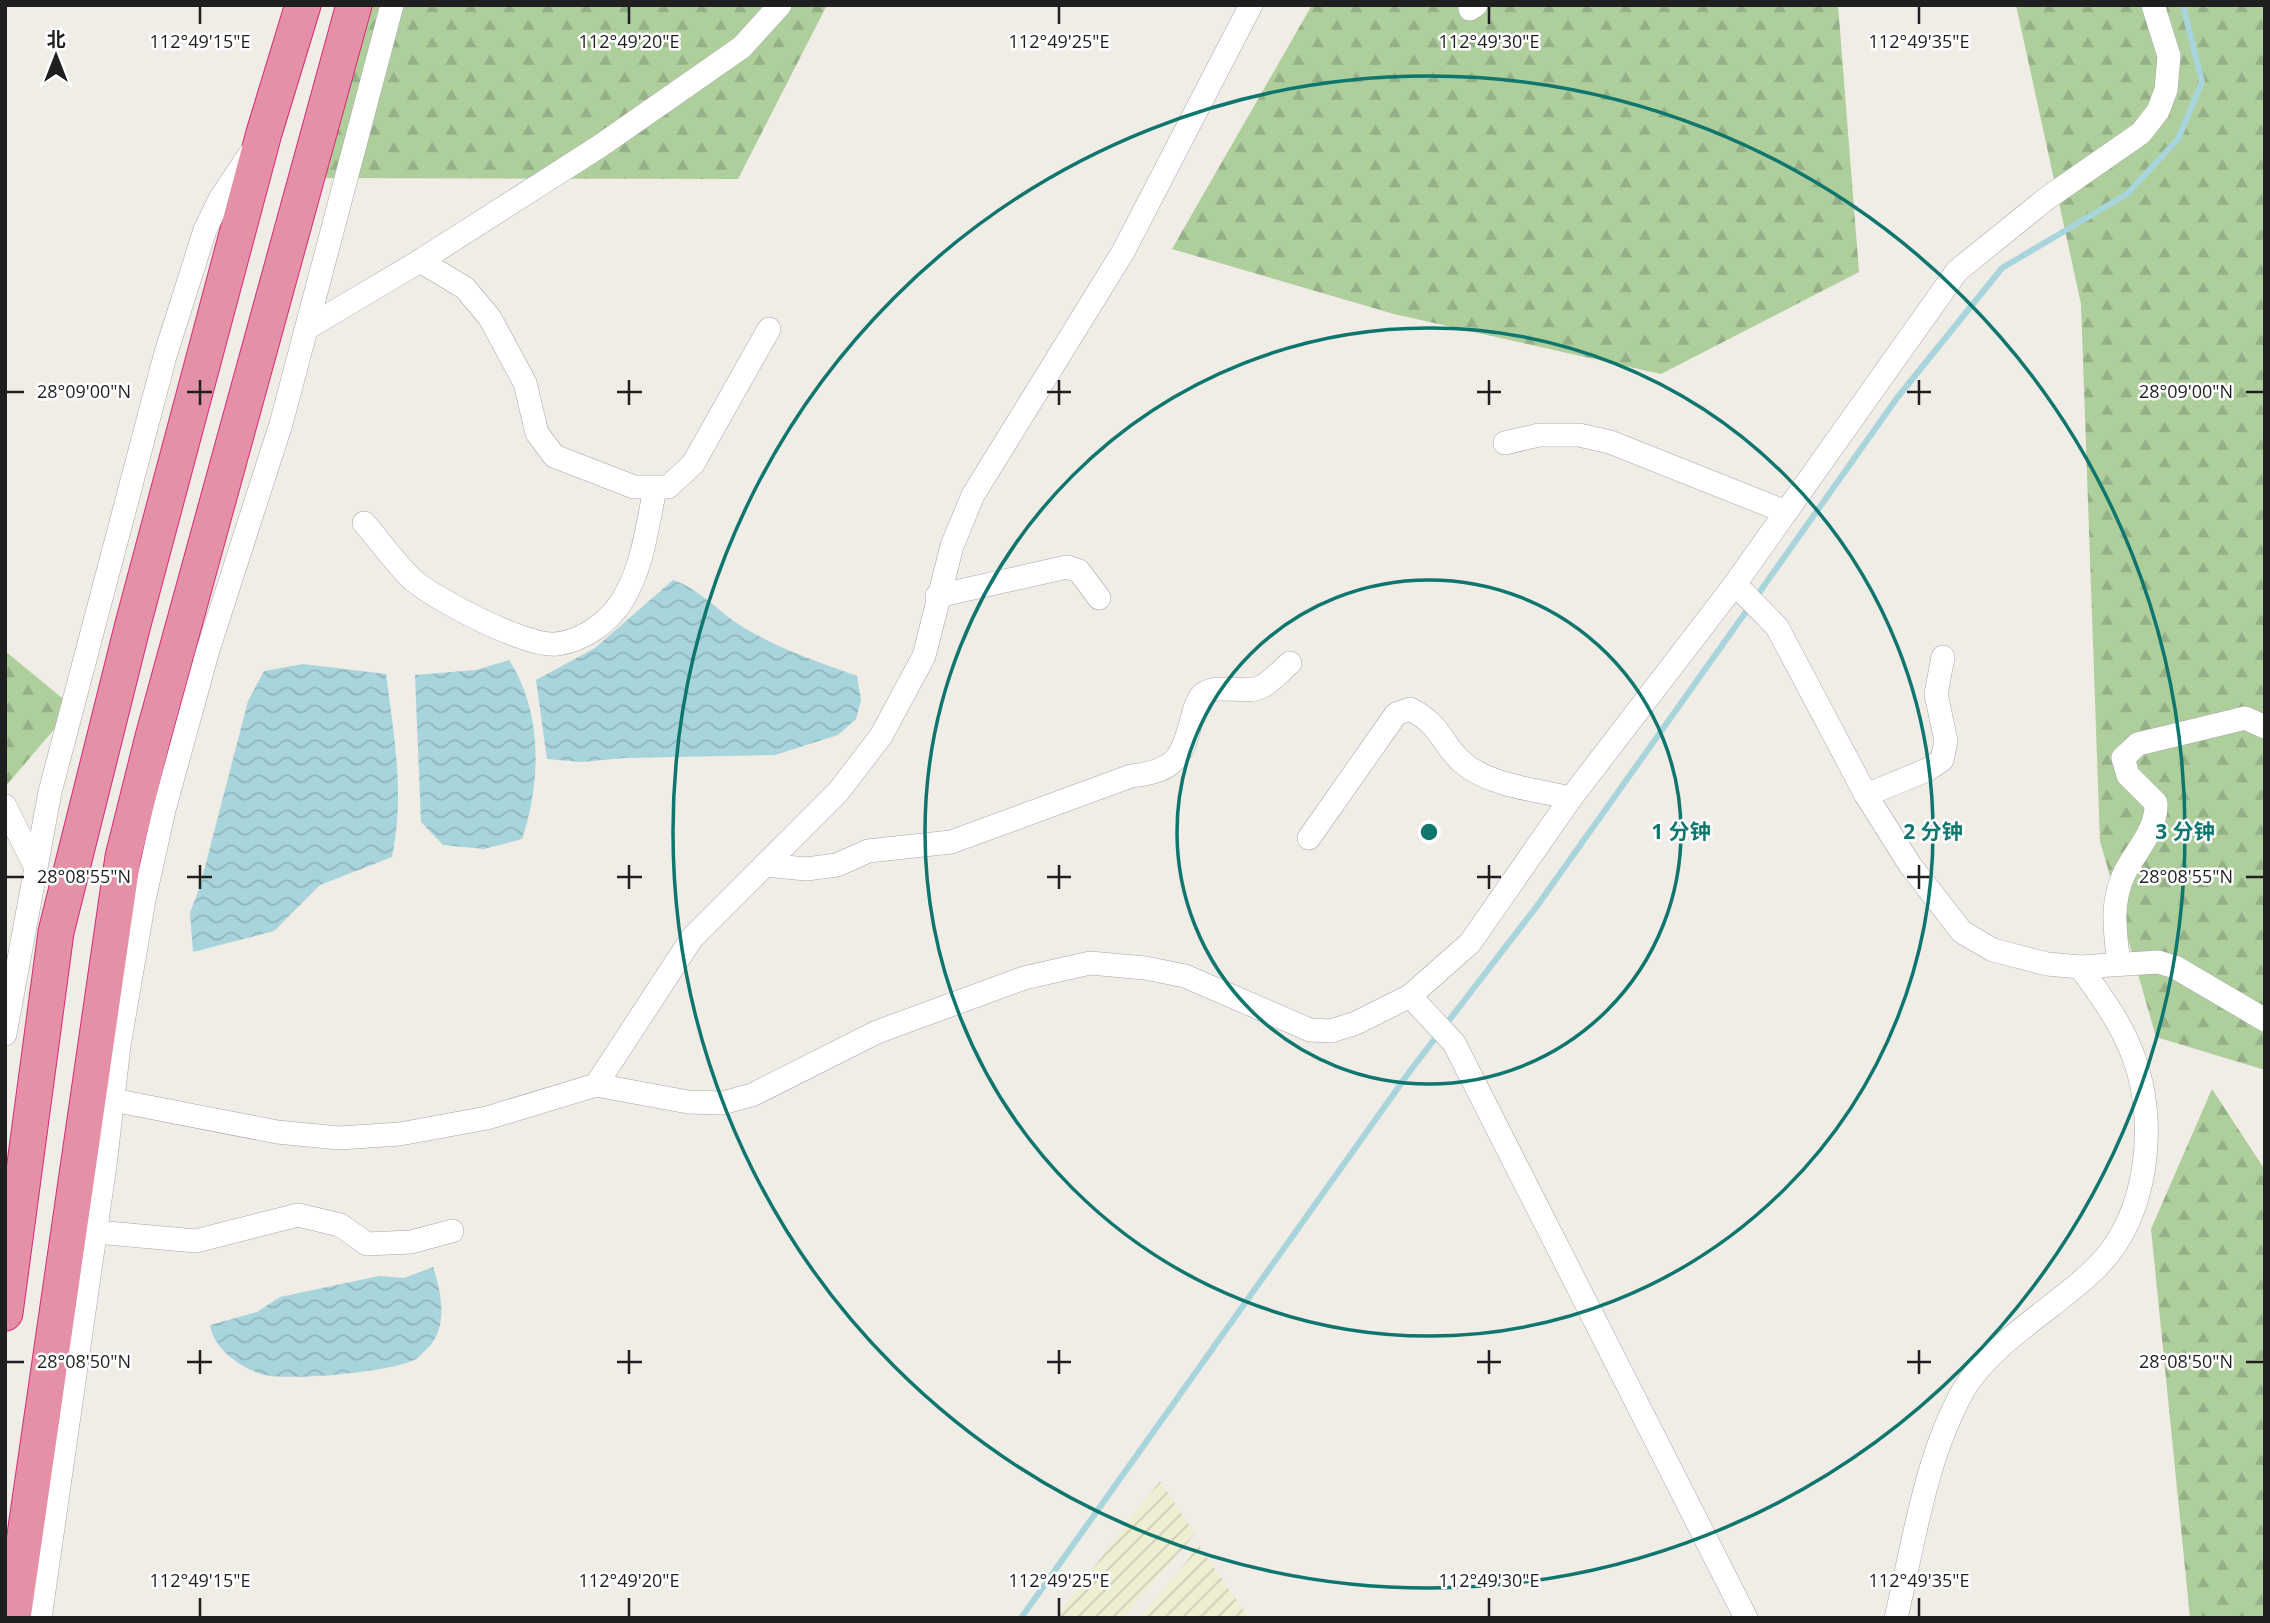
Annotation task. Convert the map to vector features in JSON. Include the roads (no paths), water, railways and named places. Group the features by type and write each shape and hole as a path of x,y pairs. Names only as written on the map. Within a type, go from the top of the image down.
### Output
{"highway":[{"path":"5,1313 55,932 132,628 264,133 303,5"},
{"path":"13,1618 123,857 160,710 354,5"}],"street":[{"path":"40,1618 144,900 164,810 208,650 281,424 392,5"},
{"path":"307,328 420,261 600,146 742,47 780,5"},
{"path":"596,1085 692,938 838,792 881,736 924,656 937,596 952,546 973,495 1123,252 1251,5"},
{"path":"113,1100 277,1132 339,1138 400,1134 487,1118 596,1085 688,1102 722,1103 752,1095 877,1032 1024,978 1090,963 1145,968 1185,976 1310,1030 1331,1031 1356,1023 1410,996 1470,943 1571,798 1740,587 1786,512 1957,271 2046,198 2141,132 2158,111 2166,90 2169,56 2152,5"},
{"path":"5,1034 50,792 173,331 205,230 220,199 264,133"},
{"path":"420,261 465,288 490,318 525,383 537,433 554,456 634,486 655,489 668,486 693,464 769,330"},
{"path":"1505,443 1539,435 1579,435 1610,442 1786,512"},
{"path":"364,523 413,580 459,611 531,639 555,644 579,637 604,624 622,600 640,564 655,489"},
{"path":"937,596 1067,567 1079,571 1099,598"},
{"path":"1740,587 1767,614 1794,656 1866,795 1910,865 1962,932 1993,950 2047,964 2080,967 2158,962 2175,967 2265,1020"},
{"path":"1866,795 1927,770 1941,760 1947,741 1936,694 1943,657"},
{"path":"765,865 806,869 827,867 868,851 951,842 1131,776 1154,774 1175,762 1184,748 1195,705 1201,695 1210,691 1259,688 1290,663"},
{"path":"1309,838 1396,714 1409,709 1430,720 1459,760 1473,770 1493,779 1571,798"},
{"path":"2119,964 2115,904 2125,872 2157,815 2156,803 2128,775 2123,758 2138,744 2233,720 2245,718 2265,727"},
{"path":"5,806 35,866"},
{"path":"1896,1618 1931,1468 1965,1387 1990,1358 2097,1267 2123,1235 2135,1207 2144,1158 2144,1094 2135,1059 2120,1026 2080,967"},
{"path":"1410,996 1454,1043 1746,1618"},
{"path":"96,1232 196,1241 298,1215 340,1225 367,1244 411,1242 452,1231"}],"water":[{"path":"673,580 702,596 737,623 773,643 857,676 861,700 856,719 838,735 775,755 624,758 582,762 547,759 536,680 595,648"},
{"path":"509,660 528,702 535,748 533,794 522,839 484,849 443,845 421,822 415,675 476,670"},
{"path":"303,664 386,674 398,788 392,857 320,885 274,931 193,952 190,913 200,886 248,701 264,671"},
{"path":"433,1267 439,1287 439,1329 428,1348 416,1359 404,1364 363,1372 315,1376 261,1374 228,1356 212,1334 210,1325 257,1312 280,1297 379,1276 404,1278"}],"waterway":[{"path":"1756,597 1897,398 2002,268 2127,194 2178,139 2202,82 2183,5"},
{"path":"1021,1618 1410,1071 1537,906 1750,606"}]}
